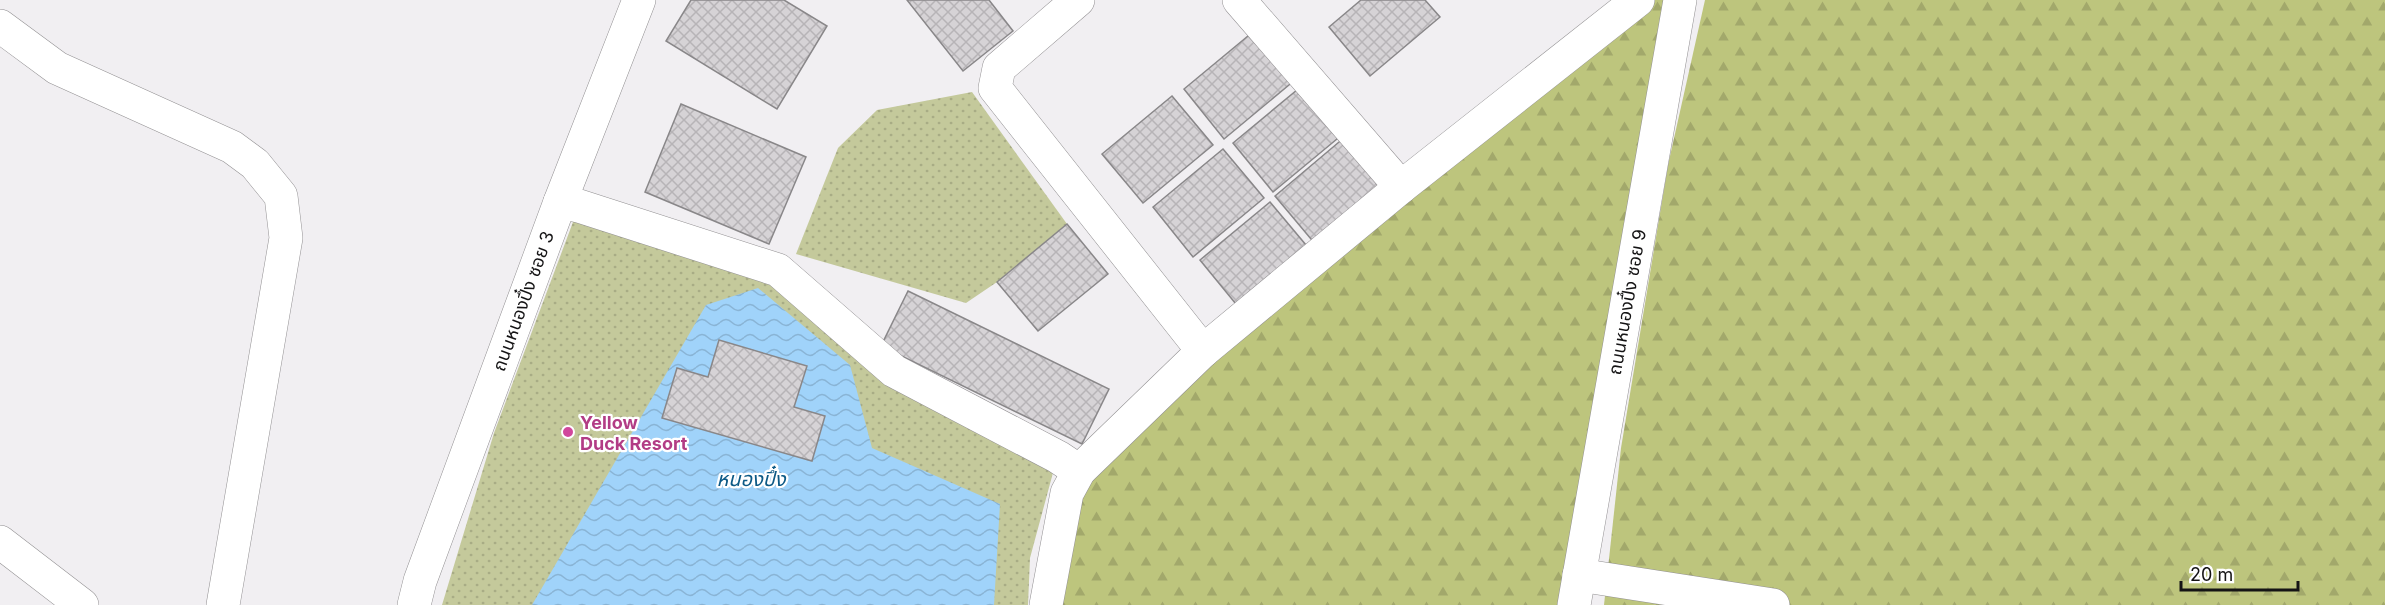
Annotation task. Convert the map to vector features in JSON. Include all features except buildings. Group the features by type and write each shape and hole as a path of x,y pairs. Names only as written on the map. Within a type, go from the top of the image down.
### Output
{"street":[{"name":"ถนนหนองปึ๋ง ซอย 3","path":"414,605 420,581 560,202 639,0"},
{"path":"1078,0 999,68 995,88 1203,351"},
{"path":"1239,0 1401,188"},
{"path":"1046,605 1067,493 1079,471 1203,351 1401,188 1638,0"},
{"name":"ถนนหนองปึ๋ง ซอย 9","path":"1577,590 1680,0"},
{"path":"0,26 57,68 232,147 255,164 281,196 286,238 223,605"},
{"path":"560,202 579,206 778,270 894,370 1058,457 1079,471"},
{"path":"0,542 82,605"},
{"path":"1577,590 1773,605"}],"green space":[{"path":"1640,0 1680,0 1574,605 1060,605 1079,471"},
{"path":"1705,0 2385,0 2385,605 1604,605 1621,448 1668,165"},
{"path":"972,92 1067,224 997,282 966,303 796,254 838,148 877,110"},
{"path":"579,206 778,270 1054,469 1030,558 1028,605 442,605 494,433"}],"water":[{"name":"หนองปึ๋ง","path":"758,288 850,365 872,448 1000,504 994,605 532,605 706,305"}],"place":[{"name":"Yellow Duck Resort","path":"568,432"}]}
